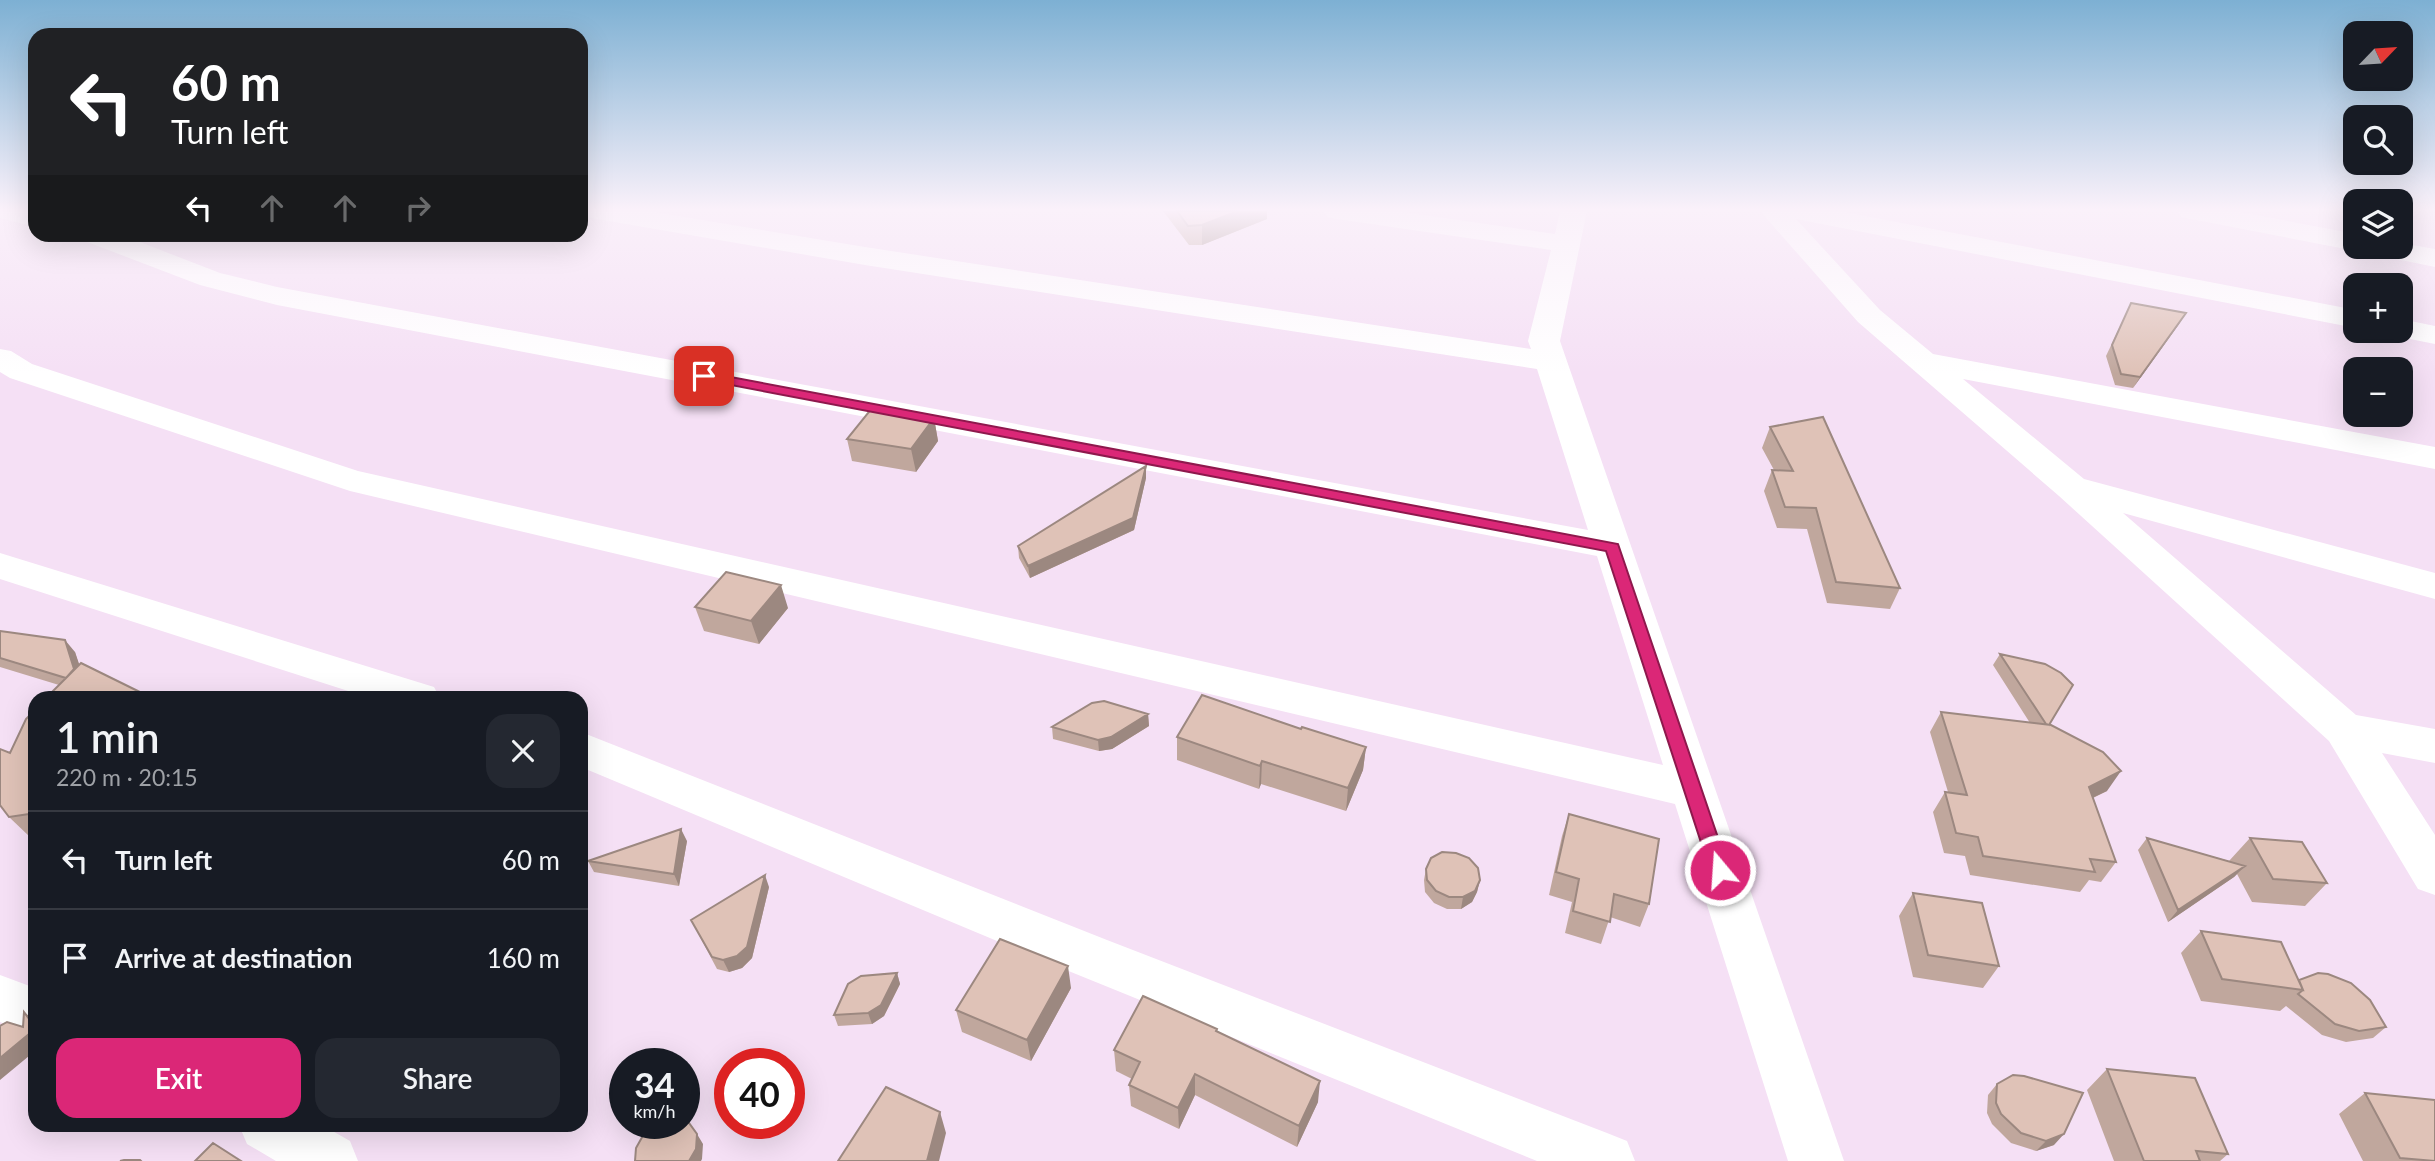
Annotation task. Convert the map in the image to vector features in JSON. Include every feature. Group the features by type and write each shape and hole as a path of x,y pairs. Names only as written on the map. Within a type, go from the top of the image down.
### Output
{"street":[{"path":"174,265 210,279 276,296 1612,548"},
{"path":"925,265 1551,362"},
{"path":"1561,265 1544,341 1816,1161"},
{"path":"1823,265 1869,316 2072,488 2344,729 2435,875"},
{"path":"2074,265 2343,317"},
{"path":"2413,330 2435,335"},
{"path":"0,358 21,371 350,480 1693,790"},
{"path":"1926,363 2435,458"},
{"path":"2072,488 2435,586"},
{"path":"0,566 397,691"},
{"path":"2344,729 2435,746"},
{"path":"588,753 1089,956 1606,1161"},
{"path":"0,998 28,1010"},
{"path":"279,1132 330,1161"}],"building":[{"path":"2131,303 2186,313 2140,377 2121,374 2112,345"},
{"path":"872,408 934,418 911,449 847,439"},
{"path":"1823,417 1900,588 1836,582 1816,508 1785,507 1772,470 1793,471 1770,427"},
{"path":"1146,466 1133,518 1028,566 1018,546"},
{"path":"726,572 781,585 751,621 695,607"},
{"path":"0,631 65,640 74,669 66,678 0,658"},
{"path":"2000,654 2045,664 2061,673 2073,685 2049,725 2046,724"},
{"path":"81,663 138,691 53,691"},
{"path":"1202,695 1301,729 1302,727 1366,747 1348,788 1262,761 1260,766 1177,737"},
{"path":"1104,701 1148,714 1111,737 1098,740 1052,727 1092,703"},
{"path":"1941,712 2051,725 2103,752 2121,771 2089,787 2116,862 2090,859 2095,872 1983,856 1978,837 1956,833 1945,792 1967,795"},
{"path":"28,717 28,814 9,817 0,805 0,749 10,753"},
{"path":"1569,814 1659,839 1649,904 1614,894 1610,922 1573,911 1579,879 1556,872"},
{"path":"681,829 674,874 588,861"},
{"path":"2147,838 2245,866 2178,910"},
{"path":"2250,838 2302,842 2327,883 2273,879"},
{"path":"1442,852 1469,858 1478,868 1480,880 1475,891 1463,897 1449,897 1436,891 1427,880 1426,869 1431,858"},
{"path":"765,875 747,947 737,956 723,960 712,957 691,920"},
{"path":"1913,893 1982,903 1999,966 1928,955"},
{"path":"2201,931 2281,942 2303,990 2222,979"},
{"path":"1000,939 1068,966 1027,1040 956,1010"},
{"path":"897,973 881,1005 868,1013 834,1015 848,984 861,976"},
{"path":"2318,973 2351,983 2370,1000 2386,1027 2359,1031 2335,1024 2298,994 2303,990 2299,980"},
{"path":"1143,996 1217,1029 1216,1031 1320,1081 1299,1126 1195,1074 1178,1108 1129,1085 1140,1062 1114,1050"},
{"path":"24,1012 28,1017 28,1035 0,1058 0,1026 7,1022 23,1027"},
{"path":"2107,1069 2195,1078 2228,1154 2196,1151 2200,1161 2144,1161"},
{"path":"2013,1075 2083,1093 2064,1134 2046,1141 2021,1133 2001,1114 1996,1103 1997,1084"},
{"path":"886,1087 940,1112 927,1161 838,1161"},
{"path":"2365,1093 2435,1100 2435,1161 2400,1158"},
{"path":"641,1139 697,1139 696,1149 689,1161 635,1161 636,1148"},
{"path":"213,1143 241,1161 195,1161"}],"route":[{"path":"704,376 1612,548 1720,870"}]}
